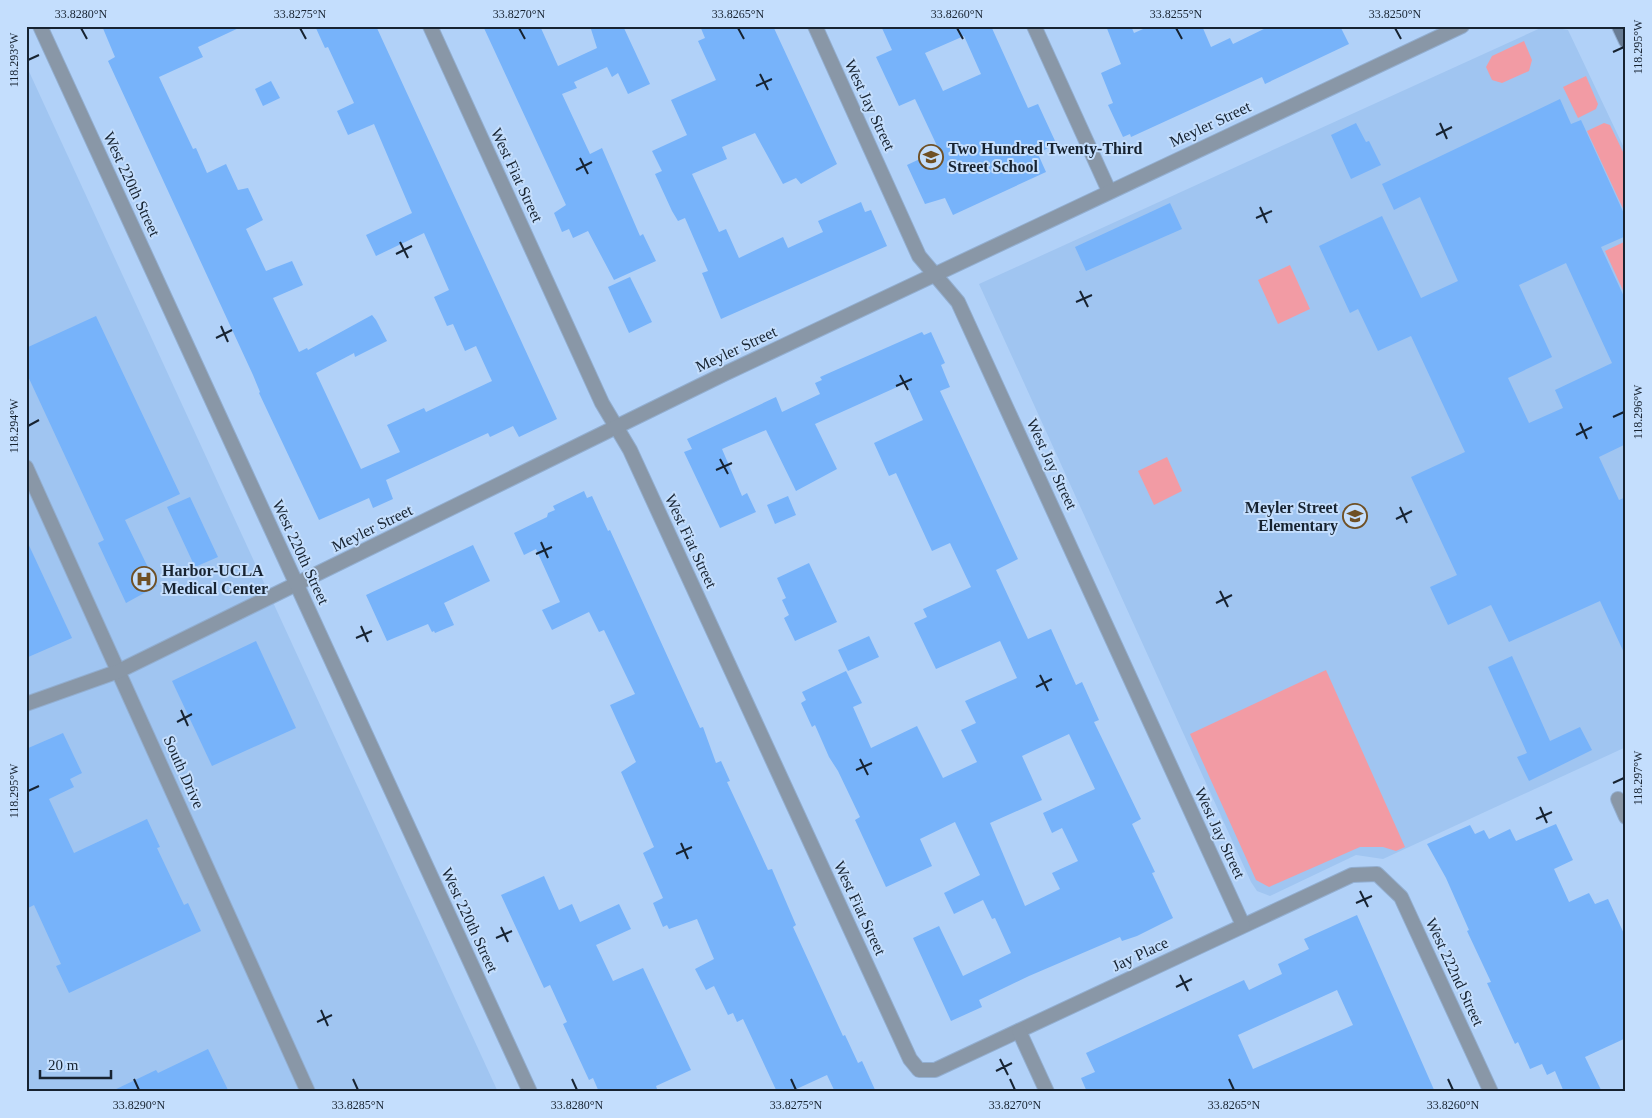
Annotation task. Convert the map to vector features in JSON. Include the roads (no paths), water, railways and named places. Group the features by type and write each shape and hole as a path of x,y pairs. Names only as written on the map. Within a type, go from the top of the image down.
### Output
{"main road":[{"path":"1619,26 1626,41"}],"street":[{"name":"West 220th Street","path":"40,26 530,1092"},
{"name":"West Fiat Street","path":"430,26 602,403 630,450 910,1059 920,1070"},
{"name":"West Jay Street","path":"815,26 919,256 958,302 1243,925"},
{"path":"1034,26 1109,191"},
{"name":"Meyler Street","path":"26,704 119,671 616,427 1109,191 1462,26"},
{"name":"South Drive","path":"26,467 308,1092"},
{"path":"1618,799 1626,817"},
{"name":"Jay Place","path":"920,1070 935,1070 1352,875 1377,874"},
{"name":"West 222nd Street","path":"1377,874 1401,897 1490,1092"},
{"path":"1019,1031 1048,1092"}],"place":[{"name":"Two Hundred Twenty-Third Street School","path":"931,157"},
{"name":"Meyler Street Elementary","path":"1355,516"},
{"name":"Harbor-UCLA Medical Center","path":"144,579"}]}
